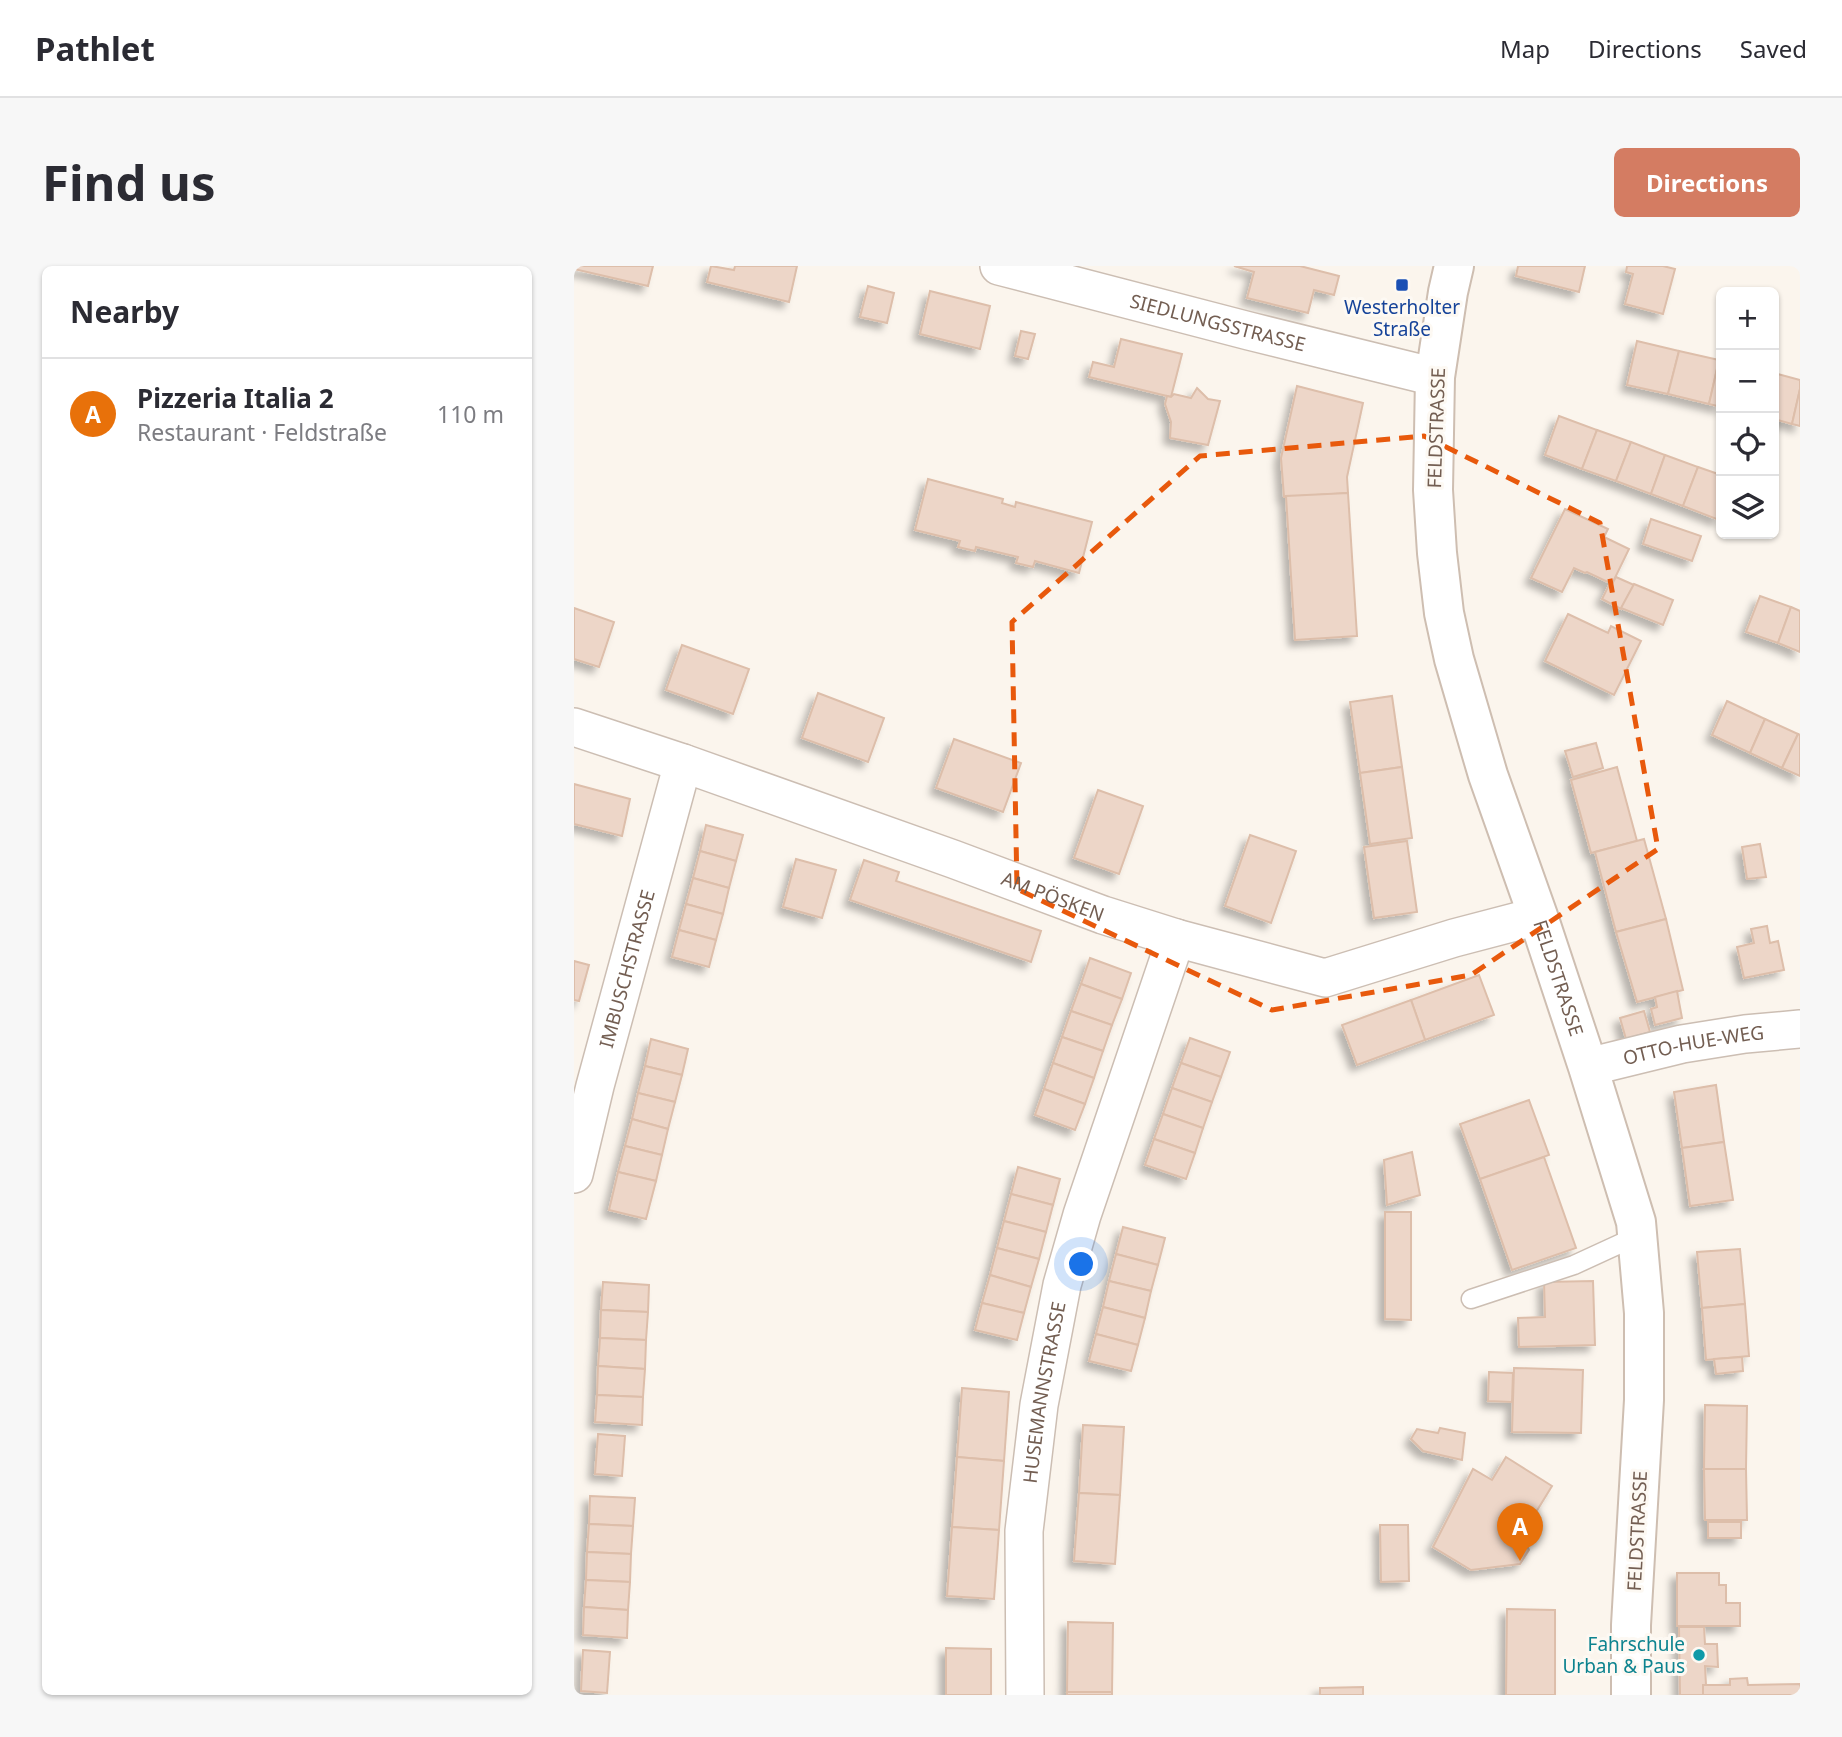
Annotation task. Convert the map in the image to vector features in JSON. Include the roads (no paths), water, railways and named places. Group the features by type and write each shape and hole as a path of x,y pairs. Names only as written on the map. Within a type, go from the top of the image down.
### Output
{"main road":[{"name":"FELDSTRASSE","path":"1454,266 1436,377 1433,490 1444,613 1454,659 1488,775 1588,1067 1636,1222 1644,1313 1644,1400 1631,1625 1631,1695"}],"street":[{"name":"SIEDLUNGSSTRASSE","path":"999,266 1436,377"},
{"name":"AM PÖSKEN","path":"574,727 683,763 1103,915 1176,938 1325,978 1454,938 1538,916"},
{"name":"IMBUSCHSTRASSE","path":"574,1174 595,1086 683,763"},
{"name":"HUSEMANNSTRASSE","path":"1025,1695 1024,1531 1039,1405 1062,1285 1082,1215 1176,938"},
{"name":"OTTO-HUE-WEG","path":"1588,1067 1682,1044 1800,1029"}],"lane":[{"path":"1471,1299 1574,1265 1637,1236"}],"place":[{"name":"Westerholter Straße","path":"1402,285"},
{"name":"Pizzeria Italia 2","path":"1520,1561"},
{"name":"Fahrschule Urban & Paus","path":"1699,1655"}]}
